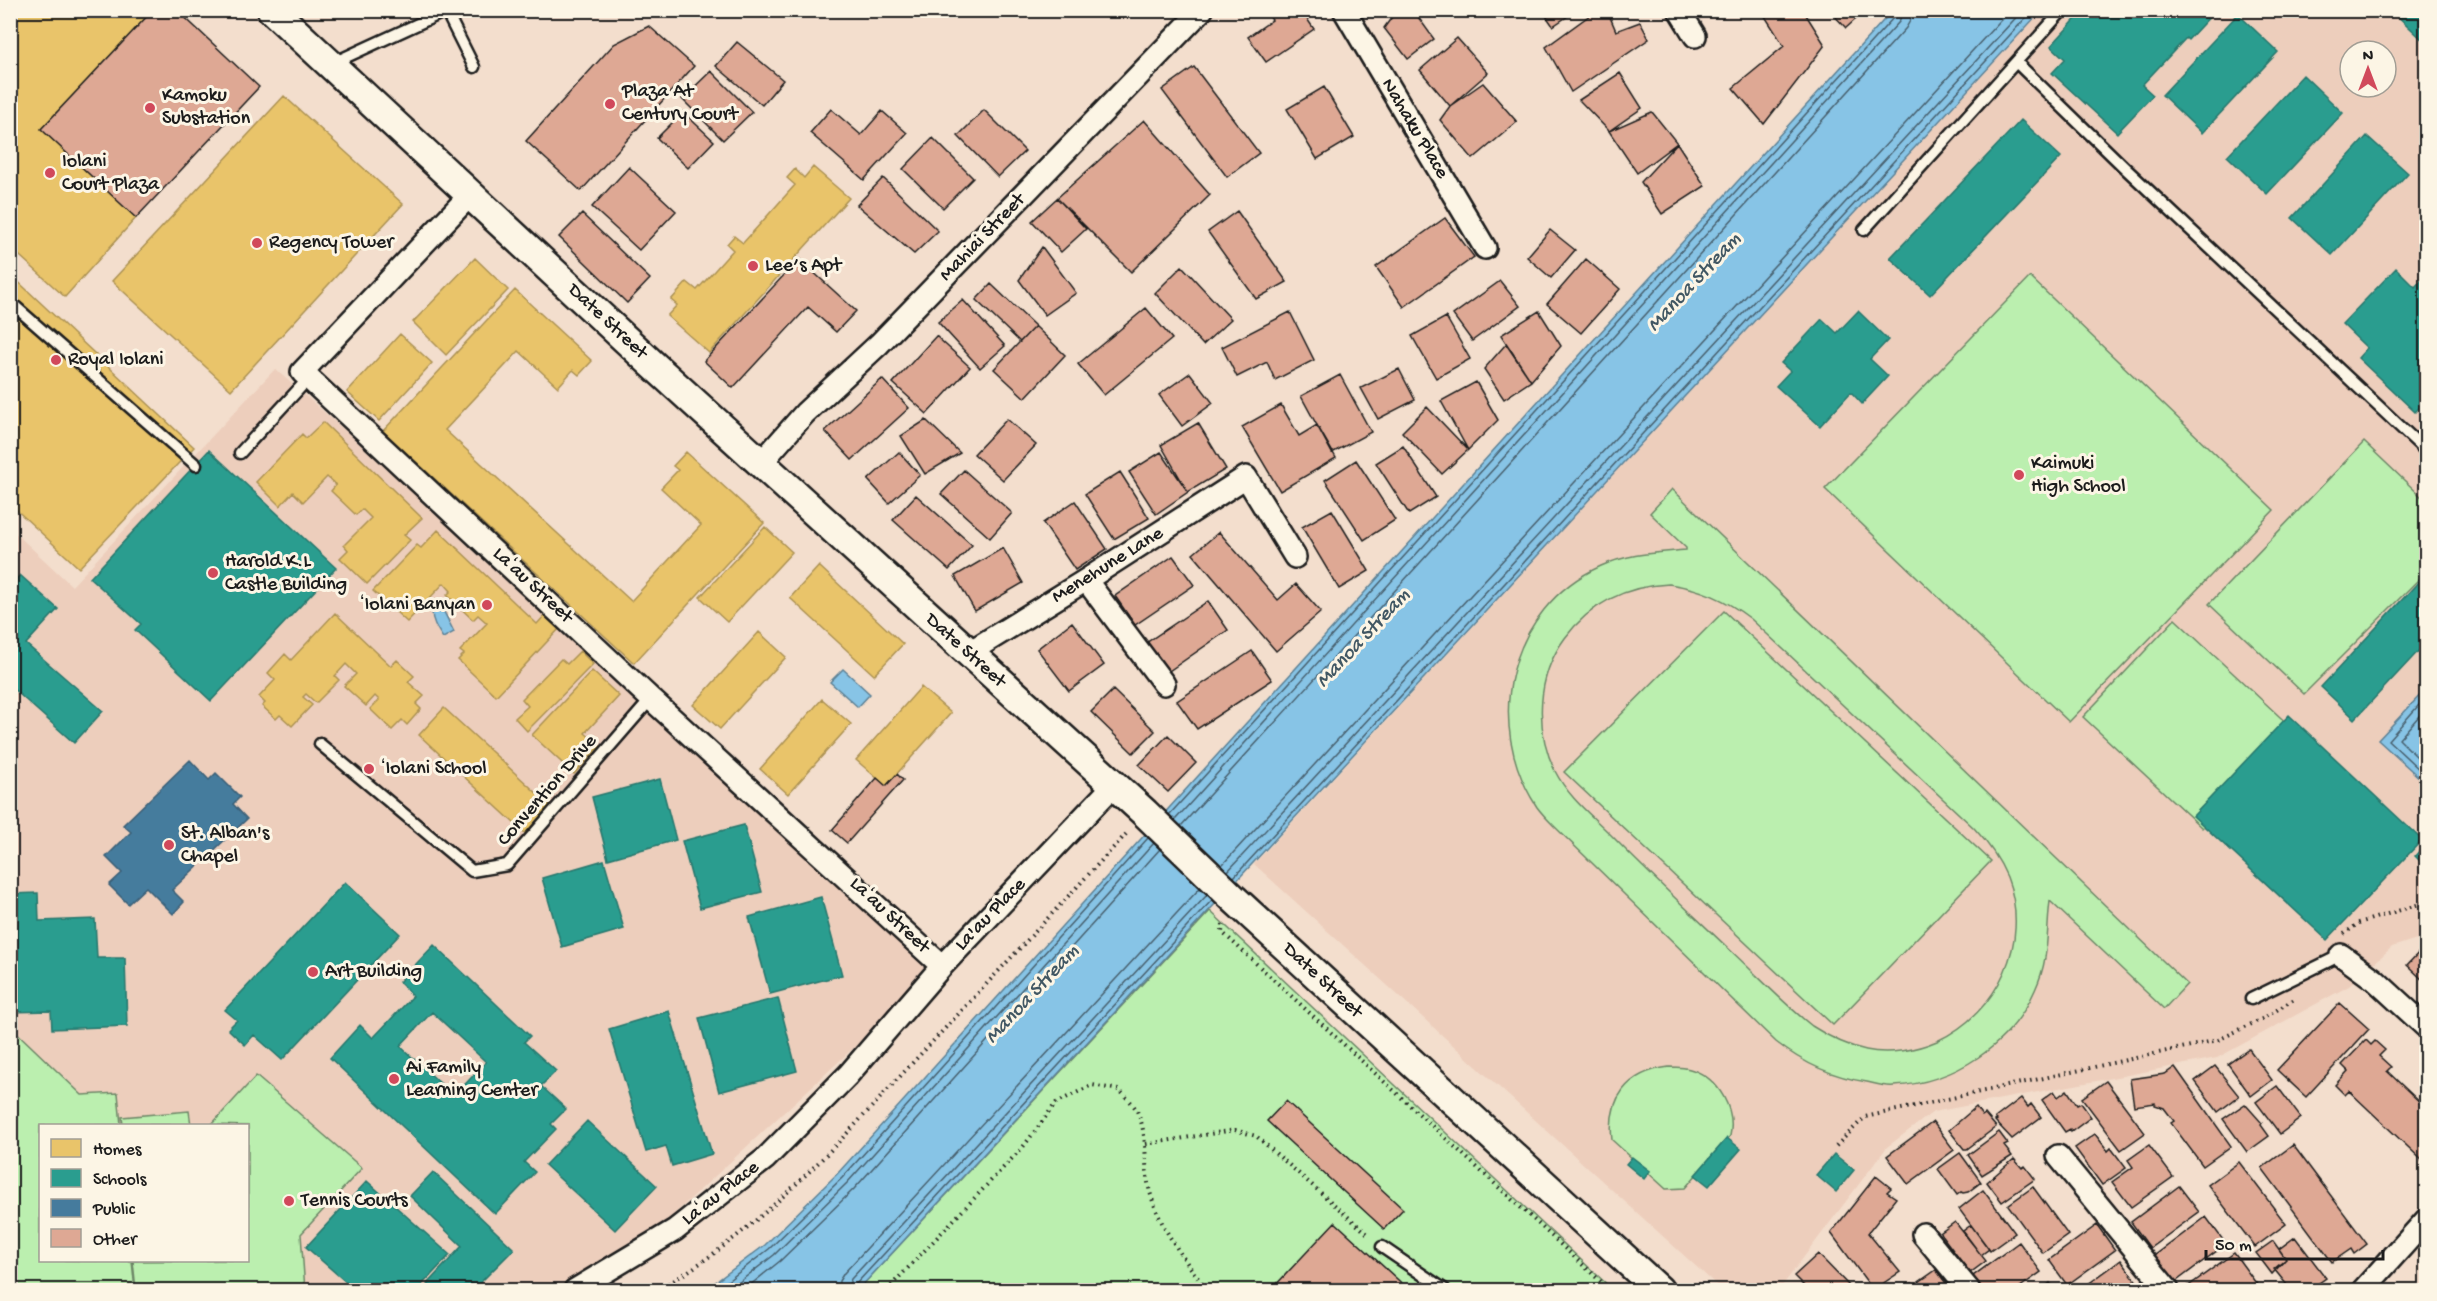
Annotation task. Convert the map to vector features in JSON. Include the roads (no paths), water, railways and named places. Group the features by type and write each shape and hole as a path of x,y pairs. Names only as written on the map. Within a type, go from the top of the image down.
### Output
{"street":[{"name":"Date Street","path":"272,10 761,463 1145,813 1234,899 1659,1290"},
{"name":"Mahiai Street","path":"761,463 805,413 879,344 1202,10"},
{"name":"Nahaku Place","path":"1344,10 1485,249"},
{"path":"1679,10 1695,36"},
{"path":"308,379 302,372 470,195"},
{"name":"Laʻau Street","path":"308,379 942,966"},
{"name":"Menehune Lane","path":"968,653 1246,477 1295,557"},
{"path":"1086,580 1164,684"},
{"name":"La'au Place","path":"848,1075 942,966 1114,785"},
{"path":"2334,958 2375,980 2427,1027"},
{"name":"Laʻau Place","path":"575,1290 675,1230 765,1159 848,1075"},
{"path":"2058,1156 2168,1290"},
{"path":"2363,1290 2427,1220"},
{"path":"1923,1234 1969,1290"}],"lane":[{"path":"1864,230 2063,10"},
{"path":"330,64 446,11 474,67"},
{"path":"2016,62 2135,178 2427,451"},
{"path":"10,302 196,465"},
{"path":"240,453 308,379"},
{"name":"Convention Drive","path":"320,744 472,871 507,865 651,699"},
{"path":"2252,999 2334,958"},
{"path":"1382,1247 1445,1290"}],"water":[{"name":"Manoa Stream","path":"1892,11 2041,11 858,1290 705,1290 765,1245 838,1173"},
{"path":"435,610 444,612 454,632 443,638 433,619 432,612"},
{"path":"843,669 870,694 858,707 830,682"},
{"path":"2426,689 2426,777 2423,781 2378,740"}],"place":[{"name":"Plaza At Century Court","path":"610,104"},
{"name":"Kamoku Substation","path":"150,108"},
{"name":"Iolani Court Plaza","path":"50,173"},
{"name":"Regency Tower","path":"257,243"},
{"name":"Lee’s Apt","path":"753,266"},
{"name":"Royal Iolani","path":"56,360"},
{"name":"Kaimuki High School","path":"2019,475"},
{"name":"Harold K.L Castle Building","path":"213,573"},
{"name":"ʻIolani Banyan","path":"487,605"},
{"name":"ʻIolani School","path":"369,769"},
{"name":"St. Alban's Chapel","path":"169,845"},
{"name":"Art Building","path":"313,972"},
{"name":"Ai Family Learning Center","path":"394,1079"},
{"name":"Tennis Courts","path":"289,1201"}]}
